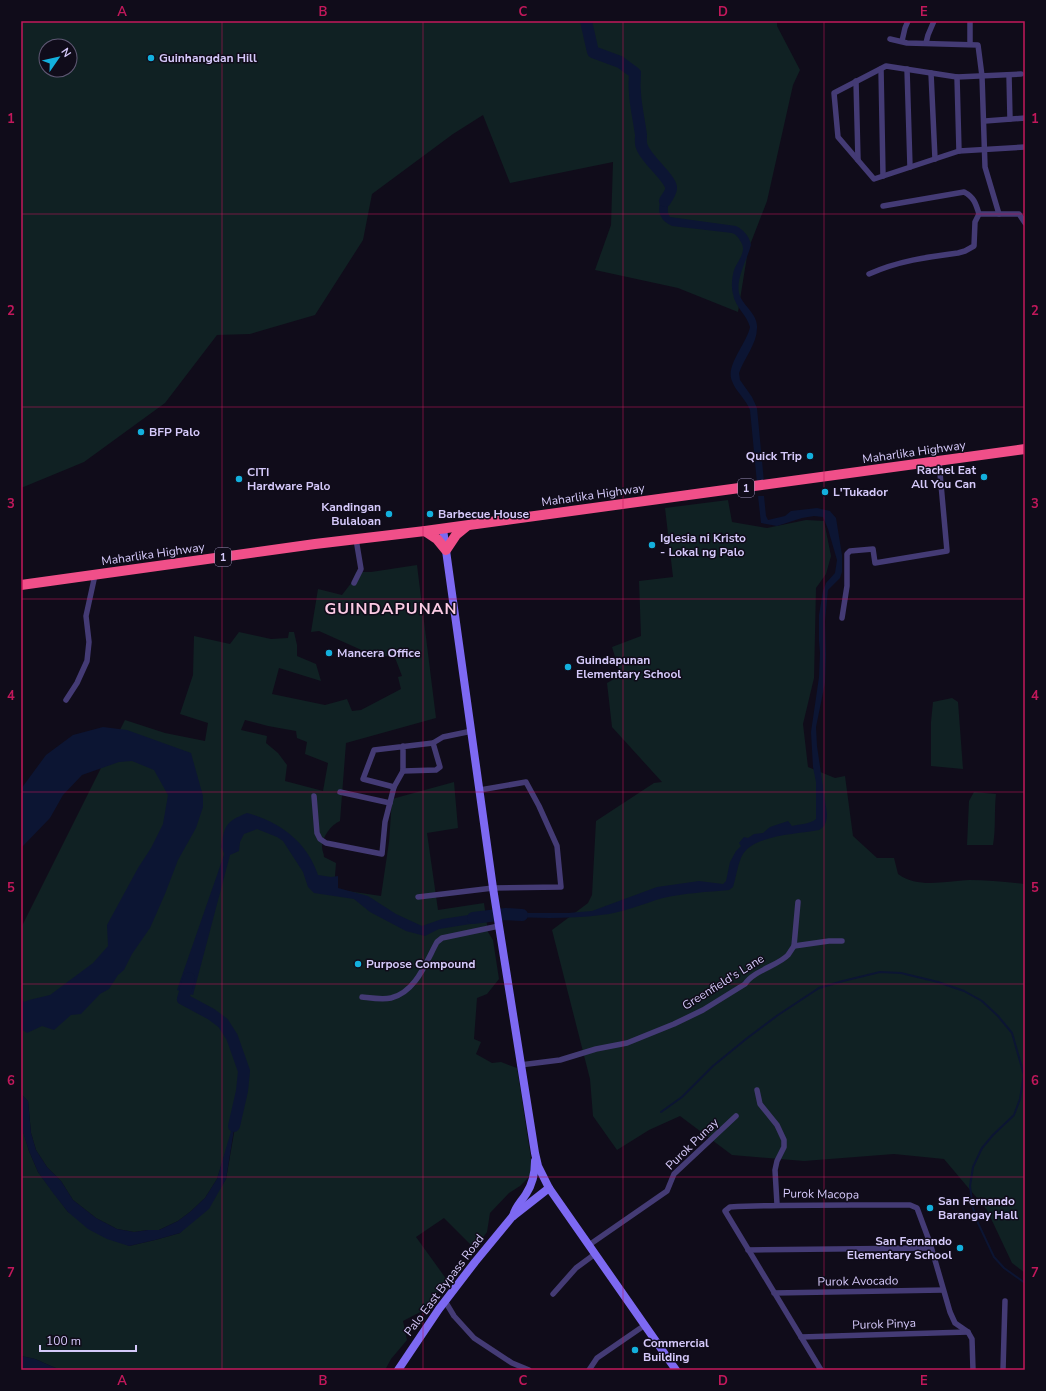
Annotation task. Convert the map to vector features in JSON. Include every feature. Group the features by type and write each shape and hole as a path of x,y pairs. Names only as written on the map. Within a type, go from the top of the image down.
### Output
{"highway":[{"name":"Maharlika Highway","path":"21,586 1025,450"},
{"path":"424,531 437,539 446,550 456,535 467,526"}],"main road":[{"path":"443,529 493,888 534,1153 549,1188 676,1370"},
{"name":"Palo East Bypass Road","path":"512,1216 515,1209 526,1195 531,1184 535,1167 534,1153"},
{"name":"Palo East Bypass Road","path":"531,1184 538,1175 543,1177"},
{"name":"Palo East Bypass Road","path":"398,1370 445,1301 512,1216 549,1188"}],"street":[{"path":"902,41 908,21"},
{"path":"926,44 934,21"},
{"path":"970,21 970,44"},
{"path":"890,39 907,43 978,45 985,121 986,167 999,214"},
{"path":"1021,74 957,77 886,66 834,93 838,138 874,178 959,151 1025,146"},
{"path":"881,69 883,176"},
{"path":"907,69 910,167"},
{"path":"931,73 935,159"},
{"path":"1009,75 1010,119"},
{"path":"957,77 959,151"},
{"path":"856,82 858,160"},
{"path":"985,121 1025,118"},
{"path":"869,274 886,266 909,260 965,251 974,246 976,222 979,214 970,195 964,192 883,206"},
{"path":"979,214 1019,214 1025,223"},
{"path":"842,618 847,586 847,554 850,551 873,549 876,563 947,551 939,462"},
{"path":"354,583 361,569 356,540"},
{"path":"66,700 77,683 87,661 89,642 86,616 95,575"},
{"path":"394,787 363,780 374,750 433,744 443,737 472,731"},
{"path":"403,771 439,769 440,767 433,744"},
{"path":"314,796 317,833 320,839 326,843 383,854 386,822 390,803 394,787 403,771 402,746"},
{"path":"418,897 493,888 561,887 557,846 539,806 526,782 480,790"},
{"path":"340,792 390,803"},
{"path":"798,902 794,946 842,940"},
{"path":"362,997 390,998 404,993 415,982 437,942 442,938 499,924"},
{"name":"Greenfield's Lane","path":"520,1066 560,1060 596,1049 628,1042 674,1024 703,1010 745,984 747,981 786,956 794,946"},
{"path":"757,1090 760,1104 777,1125 784,1140 784,1147 777,1161 775,1170 777,1204"},
{"name":"Purok Punay","path":"589,1245 668,1191 674,1174 736,1116"},
{"name":"Purok Macopa","path":"748,1250 725,1211 730,1207 777,1204 807,1206 910,1205 917,1208 931,1248"},
{"path":"748,1250 931,1248 950,1312 955,1323 968,1332 972,1339 973,1370"},
{"path":"748,1250 821,1370"},
{"path":"553,1294 576,1268 595,1254"},
{"name":"Purok Avocado","path":"774,1293 943,1290"},
{"path":"445,1301 454,1316 474,1338 512,1363 529,1370"},
{"path":"1004,1370 1005,1301"},
{"path":"589,1370 596,1358 645,1325"},
{"name":"Purok Pinya","path":"801,1337 968,1332"}],"shaded area":[{"path":"21,21 777,21 777,26 800,70 793,85 767,201 748,250 738,312 678,288 595,270 611,225 613,162 510,183 483,115 453,134 372,194 363,240 315,315 250,334 217,335 165,403 84,462 21,488"},
{"path":"728,500 732,522 767,528 806,520 824,521 831,556 826,574 816,588 814,678 803,724 808,767 835,778 845,776 853,836 877,858 894,858 898,874 906,879 923,883 976,880 1025,884 1025,1273 1012,1263 987,1210 944,1159 894,1154 804,1161 732,1155 680,1116 649,1130 617,1150 593,1116 590,1079 552,930 588,903 592,895 596,821 654,783 662,782 612,727 607,683 620,673 612,647 641,636 639,581 673,577 665,508"},
{"path":"417,565 436,718 346,743 340,821 330,828 325,835 322,843 324,857 336,863 334,889 381,896 389,842 392,799 454,782 458,828 427,833 438,910 484,903 488,932 493,940 499,979 487,994 477,998 474,1039 481,1042 476,1054 492,1063 501,1062 517,1068 532,1165 529,1177 520,1186 509,1193 490,1213 487,1232 475,1249 444,1218 416,1237 447,1280 426,1309 403,1321 407,1340 391,1359 385,1370 60,1370 35,1359 21,1356 21,1124 29,1151 38,1172 68,1212 129,1246 180,1233 217,1193 226,1179 237,1116 217,1179 205,1198 178,1221 159,1230 134,1232 117,1229 96,1218 73,1200 61,1181 47,1167 36,1150 31,1133 28,1101 21,1094 21,1005 23,1003 21,997 21,928 125,720 165,733 205,741 208,723 180,714 193,675 194,636 230,644 239,632 271,639 288,638 289,632 294,632 297,645 297,656 316,664 321,681 279,668 272,694 325,705 347,699 352,711 361,710 401,689 398,677 402,676 394,655 377,657 319,631 311,632 318,589 342,595 352,582 356,572 371,572","holes":["245,720 296,731 297,738 307,742 305,754 328,763 323,791 285,781 287,765 278,753 266,743 267,736 241,730"]},
{"path":"952,698 958,702 963,769 931,766 931,722 933,702"},
{"path":"974,792 996,794 993,845 967,845 969,801"}],"water":[{"path":"671,188 673,189 668,210 670,217 736,226 746,234 751,245 740,275 738,287 743,302 755,318 757,328 753,345 739,373 740,380 752,397 757,408 764,482 757,483 750,410 736,389 731,375 731,368 750,327 734,299 732,288 733,273 741,256 743,246 737,236 732,233 672,226 665,222 660,214 659,206 662,197"},
{"path":"758,496 764,496 766,516 768,520 785,516 791,511 817,508 830,511 836,518 842,555 842,572 840,578 828,590 825,621 825,683 816,727 817,746 827,814 824,825 819,830 767,839 749,848 741,857 733,887 729,890 671,896 625,910 601,915 566,918 507,917 506,911 521,913 568,913 592,911 657,887 699,881 723,884 726,881 730,862 736,851 741,846 739,843 744,837 748,838 754,834 763,833 770,827 788,821 792,826 808,823 816,819 816,782 813,767 811,732 819,677 819,615 823,591 826,583 835,573 837,560 823,517 814,516 802,518 777,526 761,523"},
{"path":"103,727 127,730 191,753 203,796 203,807 196,828 178,860 150,928 132,954 124,970 118,975 109,989 100,994 81,1014 71,1015 54,1030 42,1026 27,1033 21,1029 21,997 24,1002 50,995 93,963 108,946 107,925 163,824 168,795 154,770 132,761 119,762 82,775 63,795 50,818 21,848 21,789 46,755 73,735"},
{"path":"247,813 270,822 291,835 307,853 318,875 331,877 338,876 338,888 368,896 396,914 422,926 442,919 488,912 489,921 439,929 425,936 406,931 370,912 354,899 314,893 308,887 303,872 283,841 257,829 244,834 240,842 239,851 230,855 193,995 177,990 224,855 221,847 225,829 234,819"},
{"path":"21,1094 28,1101 31,1133 36,1150 47,1167 61,1181 73,1200 96,1218 117,1229 134,1232 159,1230 178,1221 205,1198 217,1179 237,1111 226,1179 209,1209 180,1233 129,1246 107,1239 88,1229 68,1212 38,1172 22,1129"},
{"path":"21,1356 35,1359 60,1370 21,1370"}],"waterway":[{"path":"586,21 593,52 620,62 635,73 635,97 641,144 644,152 662,173 671,187 671,191 665,201"},
{"path":"473,918 506,914 522,915"},
{"path":"661,1112 682,1097 713,1066 746,1039 778,1015 819,988 880,972 901,973 938,982 964,991 982,1001 998,1016 1012,1033 1024,1075 1020,1099 1014,1115 982,1148 973,1167 970,1186 973,1208 978,1223 994,1257 1004,1268 1025,1283"},
{"path":"189,978 183,999 211,1014 223,1023 232,1037 244,1071 242,1091 234,1126"}],"place":[{"name":"Guinhangdan Hill","path":"151,58"},
{"name":"BFP Palo","path":"141,432"},
{"name":"Quick Trip","path":"810,456"},
{"name":"Rachel Eat All You Can","path":"984,477"},
{"name":"CITI Hardware Palo","path":"239,479"},
{"name":"L'Tukador","path":"825,492"},
{"name":"Kandingan Bulaloan","path":"389,514"},
{"name":"Barbecue House","path":"430,514"},
{"name":"Iglesia ni Kristo - Lokal ng Palo","path":"652,545"},
{"name":"Mancera Office","path":"329,653"},
{"name":"Guindapunan Elementary School","path":"568,667"},
{"name":"Purpose Compound","path":"358,964"},
{"name":"San Fernando Barangay Hall","path":"930,1208"},
{"name":"San Fernando Elementary School","path":"960,1248"},
{"name":"Commercial Building","path":"635,1350"}],"district":[{"name":"GUINDAPUNAN","path":"391,608"}]}
